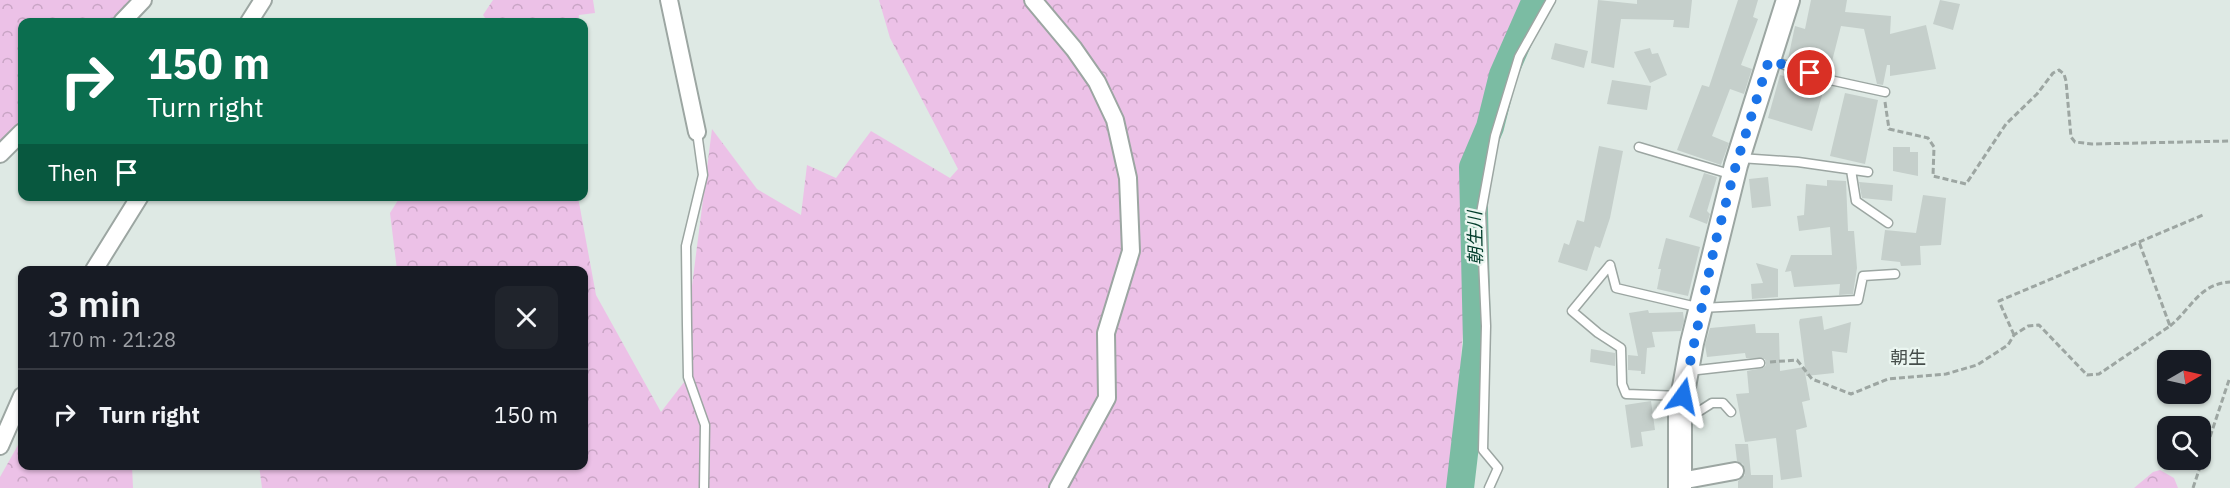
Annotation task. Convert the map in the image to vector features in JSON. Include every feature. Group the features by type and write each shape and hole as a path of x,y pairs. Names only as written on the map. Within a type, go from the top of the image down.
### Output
{"street":[{"path":"126,18 143,0"},
{"path":"252,18 263,0"},
{"path":"669,0 697,132"},
{"path":"1033,0 1074,49 1097,82 1115,120 1128,178 1131,250 1106,333 1107,398 1058,488"},
{"path":"1735,471 1680,484 1680,423 1683,396 1701,308 1736,167 1788,0"},
{"path":"0,154 18,136"},
{"path":"96,266 137,201"},
{"path":"0,446 18,405"}],"lane":[{"path":"1489,488 1498,468 1483,450 1486,326 1481,213 1495,136 1519,57 1551,0"},
{"path":"1769,60 1830,80 1886,92"},
{"path":"697,132 703,175 686,246 688,377 705,425 704,488"},
{"path":"1639,147 1736,167 1798,162 1868,172"},
{"path":"1851,170 1856,201 1888,223"},
{"path":"1683,396 1626,394 1622,384 1621,348 1598,333 1572,311 1610,266 1616,288 1701,308 1858,300 1863,276 1895,274"},
{"path":"1688,371 1760,363"},
{"path":"1680,423 1712,403 1723,403 1731,412"}],"path":[{"path":"1886,92 1885,115 1889,129 1928,138 1934,147 1933,176 1958,184 1966,184 2006,124 2037,94 2053,73 2059,70 2066,81 2071,137 2075,142 2092,144 2230,141"},
{"path":"2014,335 1999,302 2203,215"},
{"path":"2139,242 2170,326"},
{"path":"1760,363 1797,360 1812,380 1851,394 1888,379 1946,374 1977,365 2008,345 2014,335 2028,326 2039,325 2087,375 2099,374 2170,326 2189,309 2202,290 2230,282"},
{"path":"2193,488 2230,377"}],"green space":[{"path":"0,0 143,0 126,18 18,18 18,126 0,142"},
{"path":"493,0 593,0 595,13 579,15 579,18 485,18 483,15"},
{"path":"879,0 1531,0 1525,23 1503,75 1474,199 1461,357 1467,472 1460,488 262,488 260,470 588,470 588,266 397,266 390,213 398,201 579,201 596,295 661,412 688,377 687,325 712,129 757,189 801,215 807,165 836,178 871,131 950,178 958,169 890,38"},
{"path":"18,445 18,470 132,470 133,488 0,488 0,477"},
{"path":"2160,470 2174,478 2178,488 2134,488 2153,472"}],"building":[{"path":"1598,0 1637,4 1637,0 1692,0 1689,28 1673,27 1674,20 1621,19 1614,68 1591,63"},
{"path":"1738,0 1758,0 1753,17 1758,19 1741,65 1752,69 1744,94 1730,89 1712,136 1729,143 1721,165 1677,150 1702,85 1709,87"},
{"path":"1811,0 1847,0 1845,12 1891,16 1890,34 1926,25 1936,69 1890,76 1890,65 1887,65 1883,85 1877,84 1864,29 1841,26 1829,73 1788,59 1795,26 1805,29"},
{"path":"1940,0 1960,4 1953,30 1933,24"},
{"path":"1555,43 1588,51 1584,68 1551,59"},
{"path":"1650,48 1652,54 1658,53 1667,75 1650,83 1634,52"},
{"path":"1785,72 1825,85 1812,131 1768,118 1780,75 1784,76"},
{"path":"1612,80 1651,86 1647,110 1607,104"},
{"path":"1845,93 1878,100 1865,164 1830,156"},
{"path":"1599,146 1623,151 1610,218 1600,248 1595,246 1587,271 1558,262 1564,243 1569,245 1577,220 1584,222"},
{"path":"1893,147 1910,147 1910,152 1918,152 1918,176 1893,171"},
{"path":"1704,173 1717,177 1707,211 1710,214 1707,224 1689,217"},
{"path":"1768,177 1771,206 1752,208 1749,179"},
{"path":"1827,180 1846,181 1848,231 1854,231 1857,268 1853,294 1839,295 1840,284 1794,287 1791,271 1785,272 1791,255 1832,255 1830,227 1799,231 1797,216 1804,215 1806,184 1827,186"},
{"path":"1859,182 1893,185 1892,201 1862,198"},
{"path":"1923,195 1946,198 1941,245 1920,246 1921,265 1901,266 1900,262 1881,260 1885,230 1916,233"},
{"path":"1666,238 1700,247 1688,296 1657,289 1661,269 1658,269"},
{"path":"1756,263 1778,269 1778,297 1752,299 1751,284 1763,283"},
{"path":"1648,310 1649,313 1683,312 1684,321 1681,331 1652,332 1655,347 1647,348 1645,374 1641,374 1641,371 1628,370 1628,355 1638,356 1629,313"},
{"path":"1822,316 1824,330 1851,322 1847,353 1832,351 1834,373 1806,376 1799,322 1800,319"},
{"path":"1755,324 1756,333 1779,333 1780,371 1804,367 1810,400 1802,402 1807,427 1796,430 1802,477 1781,480 1776,438 1745,442 1736,394 1749,393 1747,371 1763,368 1766,365 1765,359 1746,358 1745,353 1707,357 1705,345 1710,328"},
{"path":"1591,349 1615,353 1615,366 1590,362"},
{"path":"1651,401 1655,430 1641,432 1643,446 1631,448 1625,405"},
{"path":"1735,444 1748,444 1751,475 1773,475 1773,488 1738,488 1738,481 1745,475 1745,470 1743,464 1737,461"}],"waterway":[{"name":"朝生川","path":"1460,488 1477,343 1473,167 1490,127 1503,75 1536,0"}],"district":[{"name":"朝生","path":"1908,357"}],"route":[{"path":"1683,396 1692,343 1700,317 1715,244 1736,165 1769,60 1810,73"}]}
